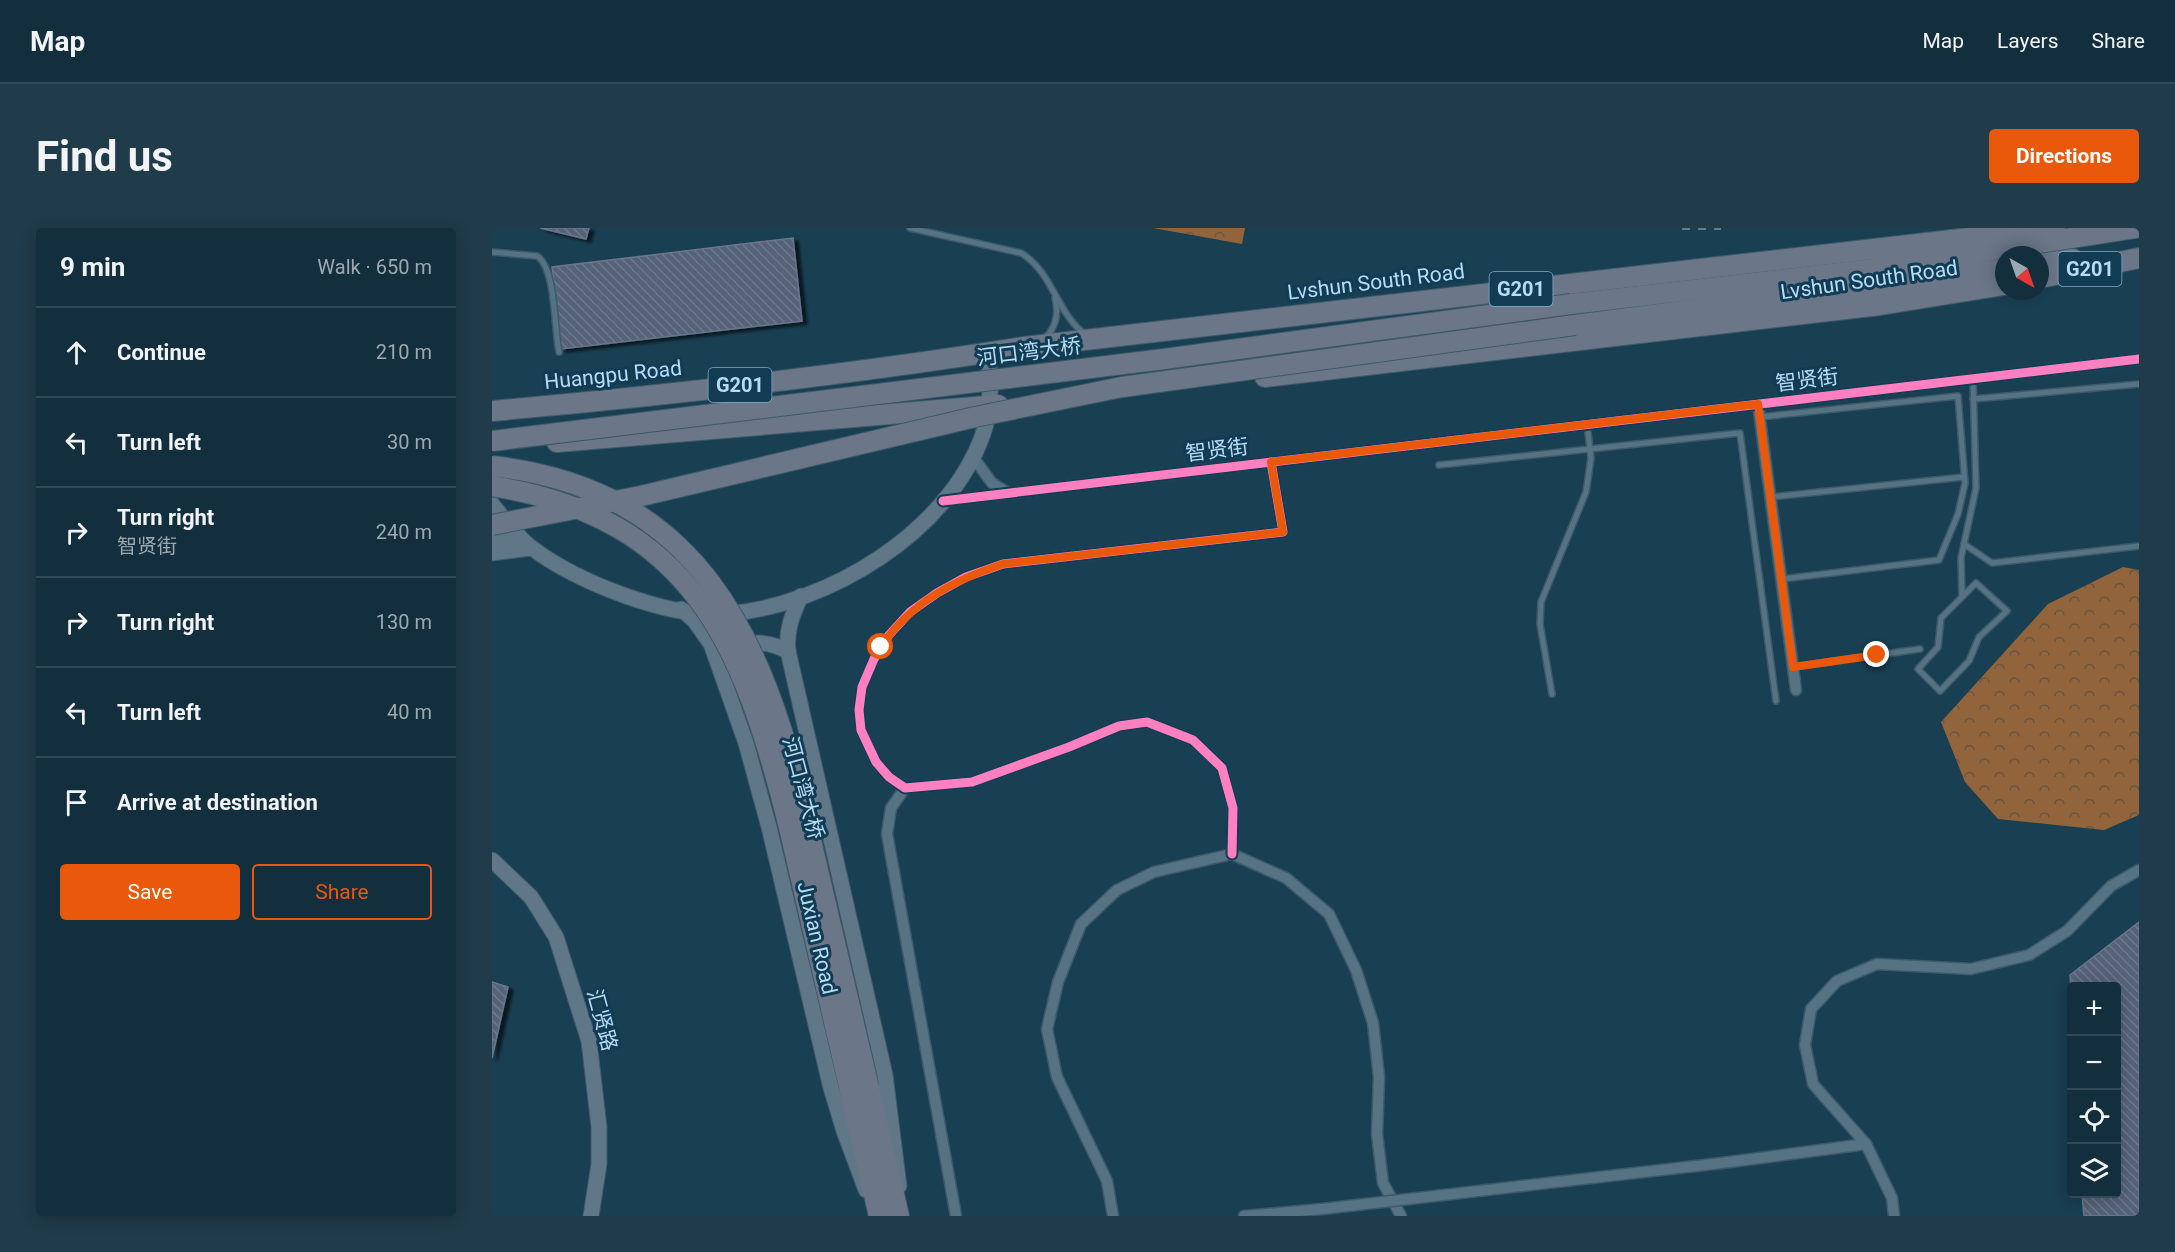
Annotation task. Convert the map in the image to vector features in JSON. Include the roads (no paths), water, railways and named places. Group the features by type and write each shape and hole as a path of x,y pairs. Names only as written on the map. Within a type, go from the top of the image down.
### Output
{"highway":[{"name":"Lvshun South Road","path":"988,353 2055,228"},
{"name":"河口湾大桥","path":"492,441 1164,359 1571,304 1873,269 2135,228"},
{"path":"2049,263 2139,250"},
{"name":"G201","path":"2049,276 2139,258"},
{"path":"492,525 641,496 975,417 1122,387 1995,270"},
{"name":"Lvshun South Road","path":"990,406 1254,378 1880,305 1995,286"},
{"name":"Huangpu Road","path":"492,411 716,388 988,353"},
{"name":"G201","path":"492,447 990,406"},
{"name":"河口湾大桥","path":"492,466 544,474 569,481 622,505 666,535 704,574 735,617 759,664 785,740 797,821 841,1004"},
{"name":"河口湾大桥","path":"492,486 555,499 610,522 658,556 688,587 717,627 753,702 797,821"},
{"path":"841,1004 900,1216"},
{"path":"841,1004 878,1216"}],"main road":[{"path":"492,504 531,548 592,583 648,603 681,609 726,614 764,608 801,596 864,568 894,548 943,501 973,457 984,433 990,406 988,353"},
{"path":"492,540 519,536"},
{"path":"492,553 531,548"},
{"name":"Juxian Road","path":"801,596 790,620 786,637 788,651 885,1075 895,1144 900,1216"},
{"name":"Juxian Road","path":"681,609 702,630 718,661 770,827 843,1131 878,1216"},
{"path":"718,661 733,650 761,642 775,644 788,651"},
{"name":"汇贤路","path":"492,860 531,897 556,937 589,1041 599,1127 599,1164 591,1216"}],"street":[{"name":"智贤街","path":"943,501 2139,359"},
{"path":"1758,404 1796,690"},
{"path":"973,457 992,483 1009,493"},
{"path":"1232,854 1233,808 1222,768 1193,740 1147,722 1119,726 1069,747 972,782 905,788 889,777 867,747 861,730 859,710 862,687 874,659 889,635 910,612 966,577 1003,564 1283,532 1271,462"},
{"path":"905,788 891,808 887,834 956,1216"},
{"path":"1113,1216 1107,1181 1057,1077 1047,1029 1058,982 1081,924 1117,891 1154,872 1232,854 1286,878 1329,914 1356,970 1373,1023 1379,1077 1377,1134 1383,1183 1401,1216"},
{"path":"1894,1216 1892,1198 1866,1144 1813,1084 1805,1045 1811,1009 1837,981 1877,963 1971,969 2030,955 2067,931 2111,886 2139,870"},
{"path":"1244,1216 1722,1164 1866,1144"}],"lane":[{"path":"910,228 1021,254 1040,268 1076,327 1086,335 1099,339"},
{"path":"492,252 537,256 543,260 548,273 558,352"},
{"path":"1035,346 1047,338 1057,317 1054,291"},
{"path":"1962,596 1976,583 2007,611 1979,637 1969,661 1940,691 1918,669 1938,647 1941,618 1962,596 1961,558 1976,488 1973,379"},
{"path":"1972,399 2139,384"},
{"path":"1760,417 1958,396 1964,477 1958,514 1939,560 1781,579"},
{"path":"1552,694 1540,624 1541,602 1586,492 1591,458 1587,424"},
{"path":"1439,465 1740,433 1776,701"},
{"path":"1770,497 1964,477"},
{"path":"1964,544 1992,563 2139,546"},
{"path":"1793,667 1920,649"}],"railway":[{"path":"1682,228 1721,228"}]}
